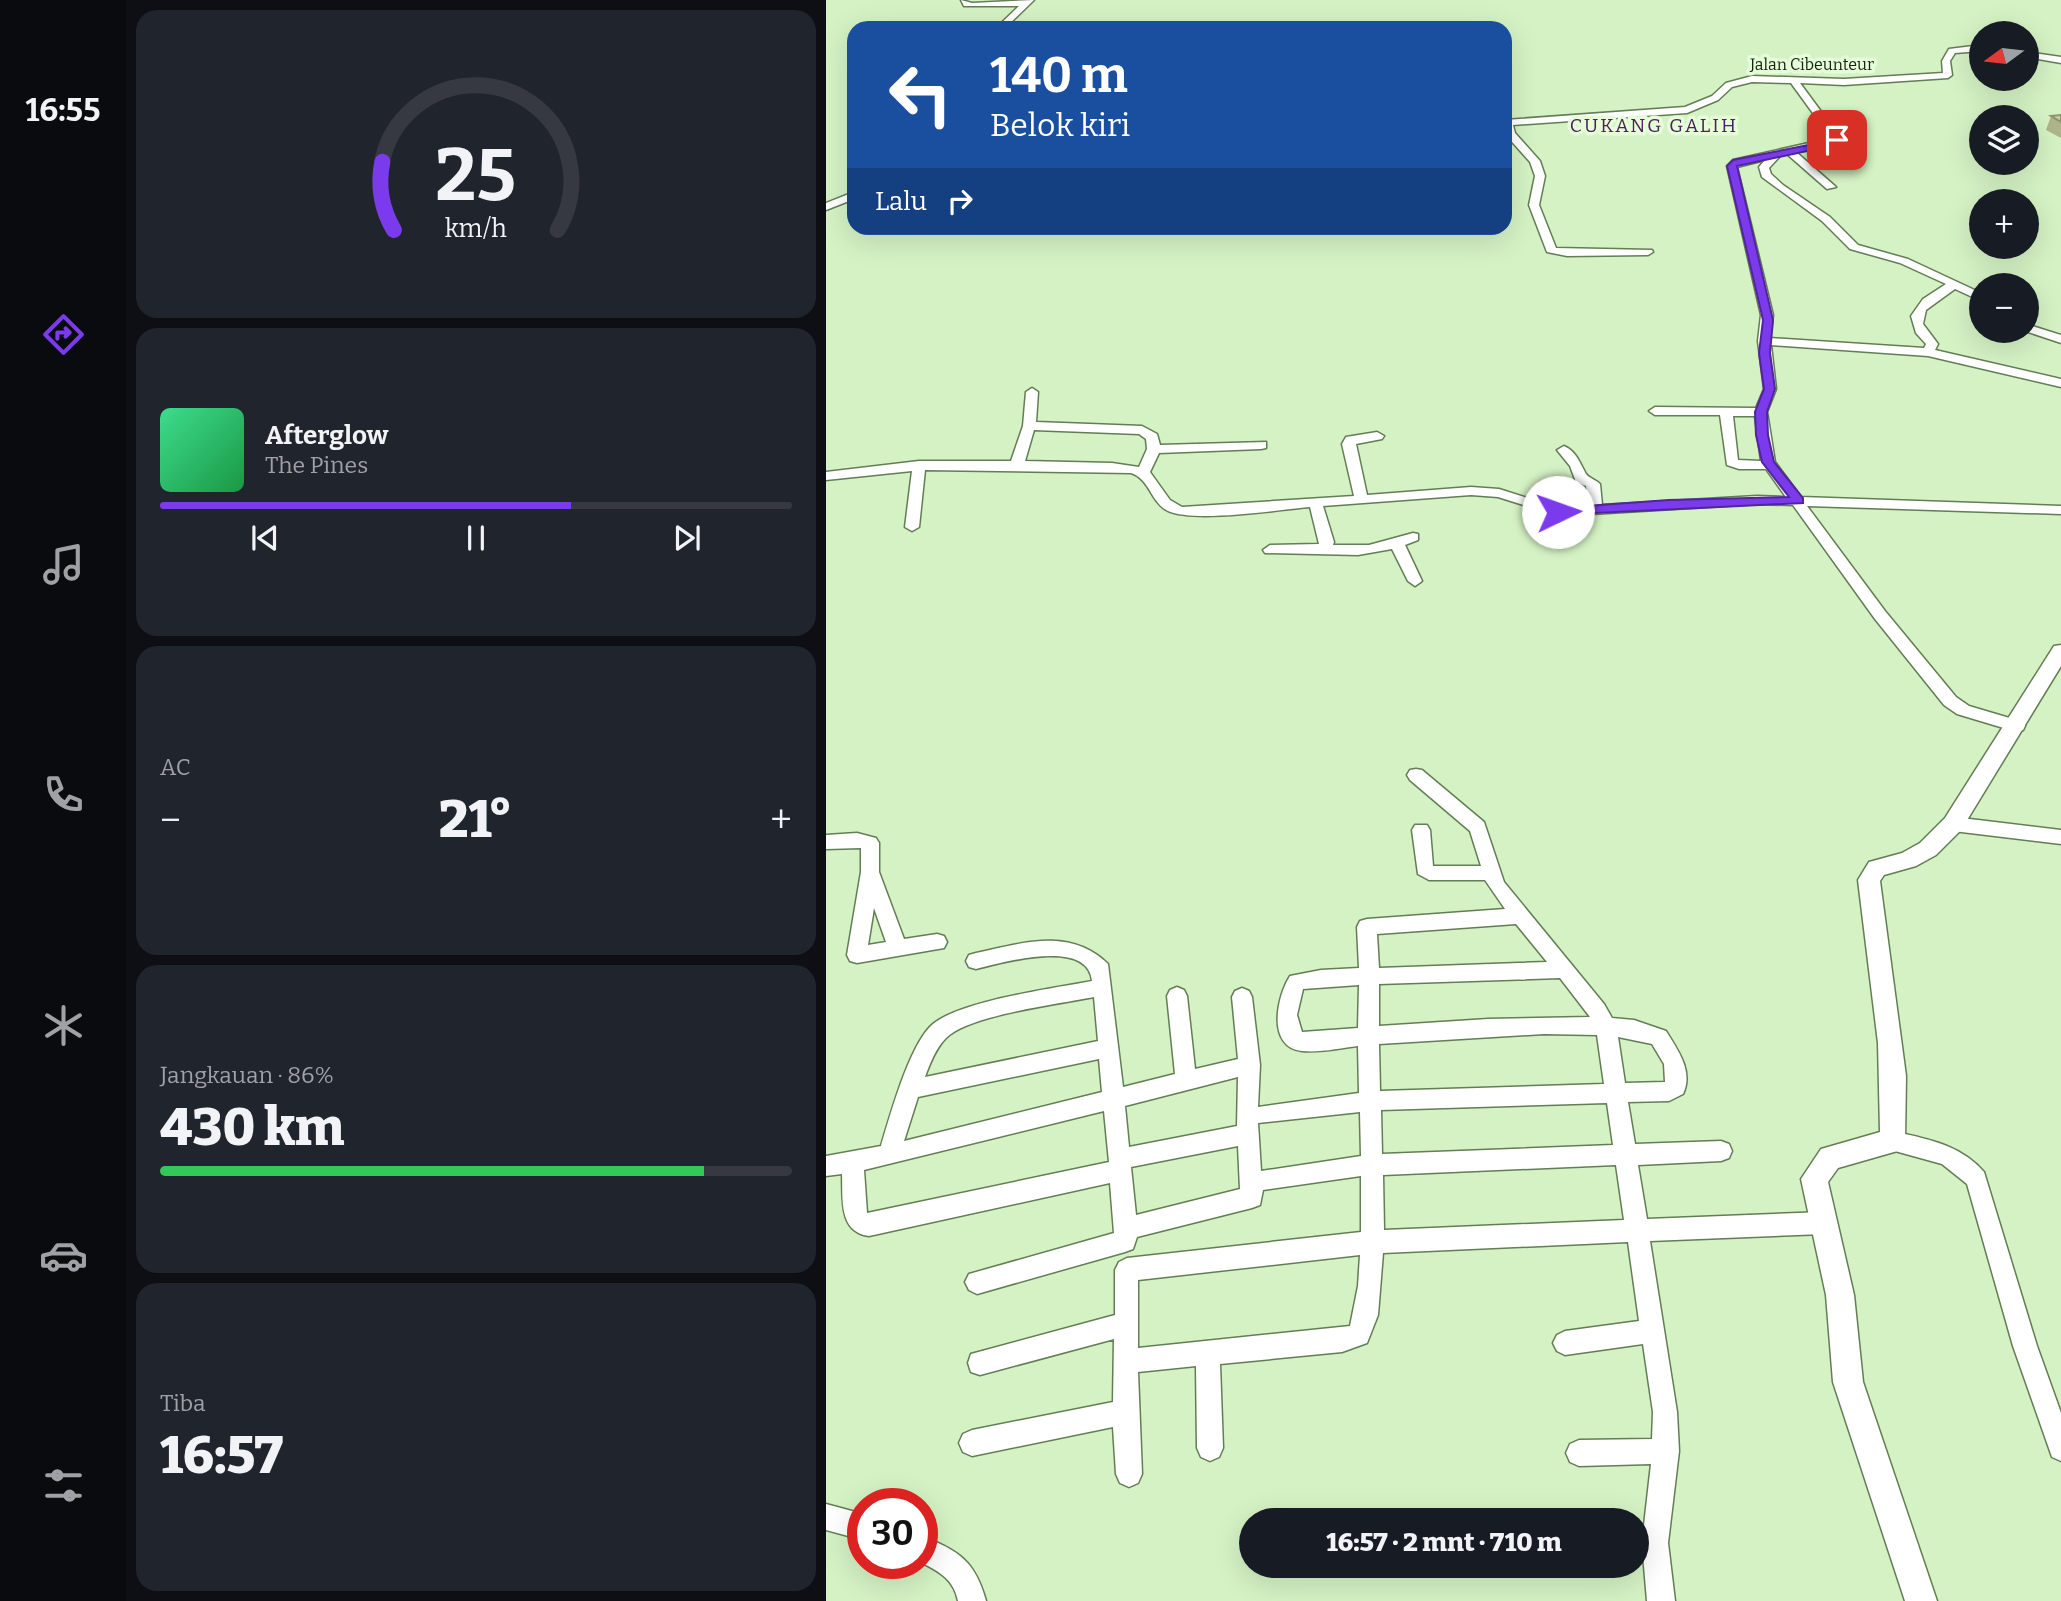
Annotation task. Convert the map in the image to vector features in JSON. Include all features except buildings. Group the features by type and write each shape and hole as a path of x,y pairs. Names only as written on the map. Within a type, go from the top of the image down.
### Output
{"street":[{"path":"965,0 967,5 1028,2"},
{"path":"1008,21 1028,2"},
{"name":"Jalan Cibeunteur","path":"1512,123 1687,110 1715,98 1737,81 1844,82 1948,75 1946,61 1952,51 1969,49"},
{"path":"2039,56 2061,60"},
{"path":"1793,80 1837,140 1832,144 1788,150 1773,156 1736,162 1732,166 1767,315 1765,341 1770,389 1761,412 1762,435 1770,465 1880,615 1950,701 1963,710 2017,726"},
{"path":"1512,136 1535,161 1540,176 1534,205 1551,250 1567,253 1648,251"},
{"path":"1788,150 1831,187"},
{"path":"1773,156 1764,167 1766,175 1787,195 1826,219 1854,247 1904,261 1969,292"},
{"path":"826,207 847,198"},
{"path":"1928,352 1932,344 1922,337 1918,310 1934,295 1955,285"},
{"path":"2039,332 2061,340"},
{"path":"1765,341 1928,352 2061,383"},
{"path":"1017,464 1030,426 1032,392"},
{"path":"1655,411 1761,412"},
{"path":"1726,411 1732,462 1738,465 1770,465"},
{"path":"1030,426 1142,430 1152,437 1154,449 1143,473"},
{"path":"1361,498 1349,444 1351,440 1377,436"},
{"path":"1154,449 1261,445"},
{"path":"1564,450 1576,465 1581,479 1593,484 1597,510"},
{"path":"912,527 919,465"},
{"path":"826,476 919,465 1112,467 1143,473 1166,505 1184,512 1488,491 1549,510 1597,510 1669,503 1798,500 1860,505 2061,510"},
{"path":"1315,502 1327,542 1324,548"},
{"path":"1270,550 1324,548 1350,553 1413,537"},
{"path":"1397,543 1415,581"},
{"path":"1892,1142 1896,1105 1894,1058 1877,972 1869,880 1877,868 1908,860 1928,849 1953,824 2017,726 2061,651"},
{"path":"1416,775 1478,827 1496,885 1597,1010 1606,1026 1662,1391 1666,1451 1655,1532 1661,1601"},
{"path":"1953,824 2061,837"},
{"path":"826,830 870,842 870,872 855,952 862,956 937,942"},
{"path":"1421,830 1424,869 1429,873 1491,873"},
{"path":"826,842 857,840"},
{"path":"870,872 898,949"},
{"path":"1127,1361 1342,1340 1359,1335 1366,1323 1368,1310 1372,1242 1367,927 1521,916"},
{"path":"976,961 1064,947 1091,957 1101,970 1126,1229 1125,1241 978,1282"},
{"path":"1262,1115 1370,1101 1669,1091 1676,1087 1674,1062 1659,1037 1629,1028 1606,1026 1369,1036 1302,1042 1294,1040 1289,1033 1290,990 1297,982 1321,978 1368,979 1563,970"},
{"path":"889,1155 911,1090 932,1041 941,1030 1008,1007 1102,988"},
{"path":"1177,996 1186,1080"},
{"path":"1126,1229 1252,1197 1248,1134 1250,1065 1241,997"},
{"path":"911,1090 1109,1048"},
{"path":"826,1166 889,1155 1250,1065"},
{"path":"852,1161 856,1217 862,1224 869,1225 1248,1134"},
{"path":"1921,1601 1848,1382 1840,1295 1814,1179 1830,1158 1892,1142 1954,1158 1967,1166 1976,1179 2025,1346 2061,1448"},
{"path":"1265,1180 1369,1165 1721,1152"},
{"path":"1129,1474 1125,1412 1127,1270 1372,1242 1824,1223"},
{"path":"980,1363 1128,1323"},
{"path":"1565,1343 1652,1331"},
{"path":"1208,1354 1210,1448"},
{"path":"972,1443 1125,1412"},
{"path":"1579,1453 1666,1451"},
{"path":"826,1517 847,1523"},
{"path":"938,1558 968,1579 972,1601"}],"district":[{"name":"CUKANG GALIH","path":"1654,125"}],"route":[{"path":"1558,512 1669,503 1798,500 1768,462 1762,435 1761,412 1770,389 1765,353 1768,320 1732,163 1773,156 1788,150 1832,144 1837,140"}]}
